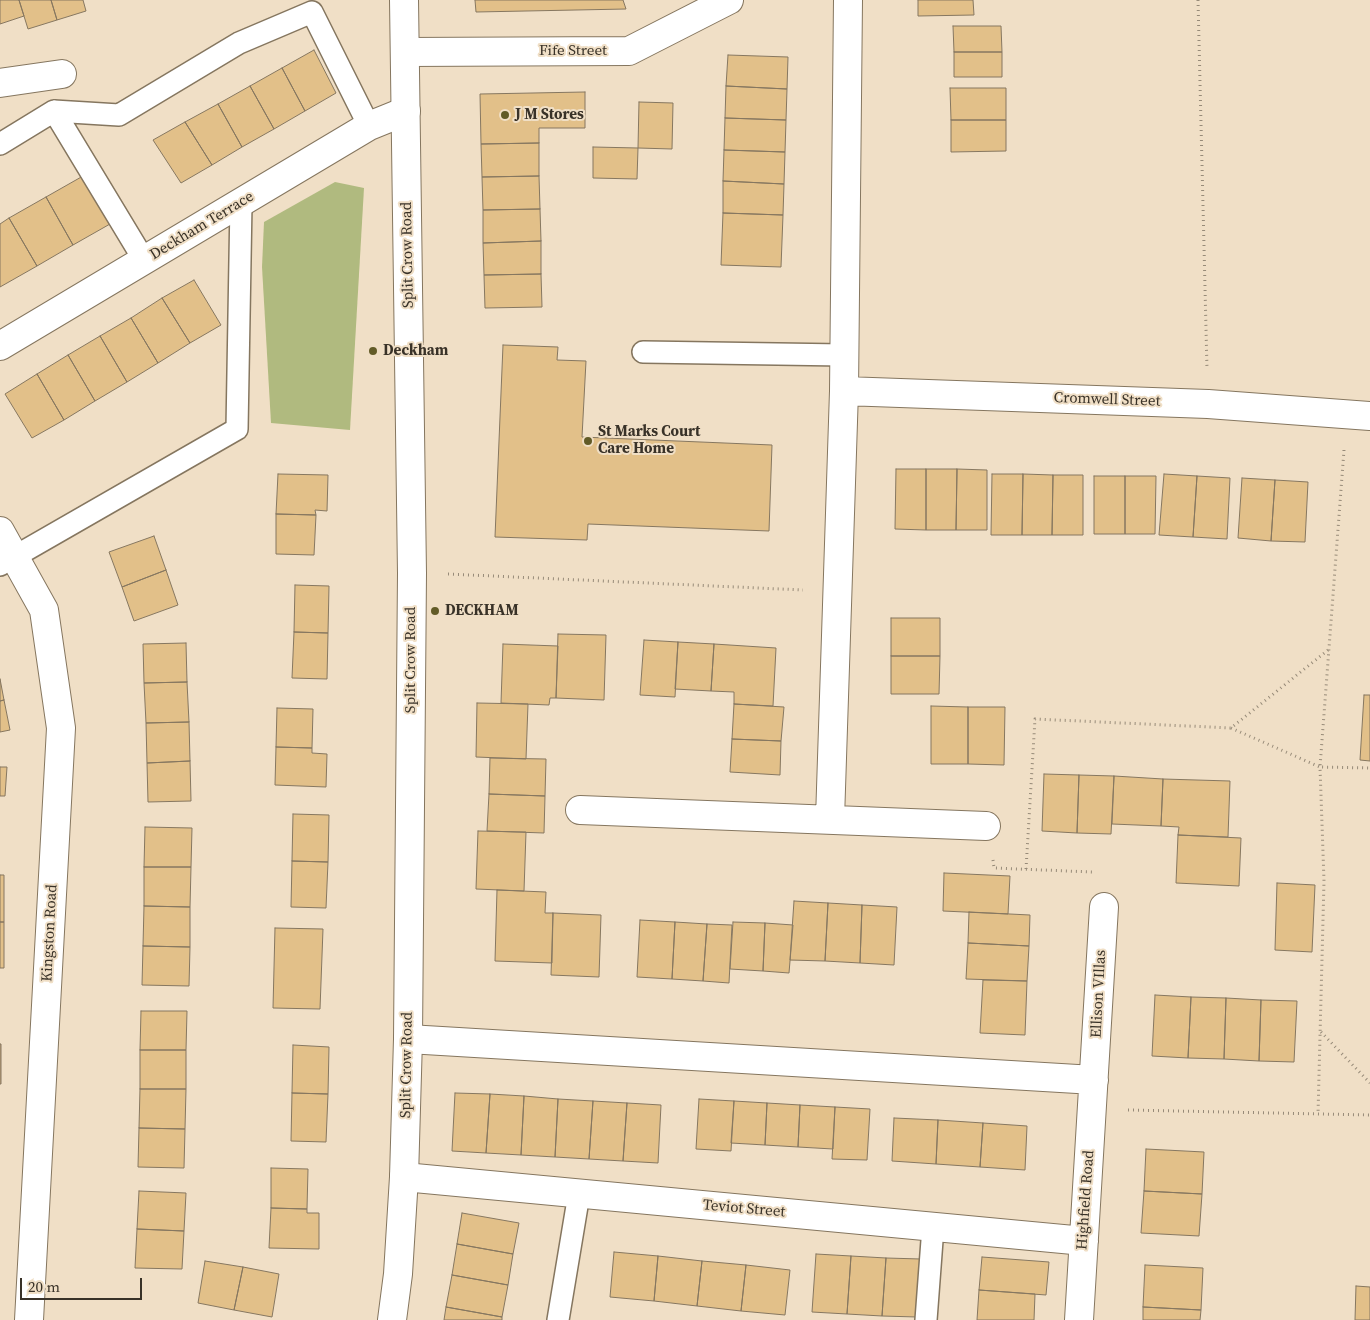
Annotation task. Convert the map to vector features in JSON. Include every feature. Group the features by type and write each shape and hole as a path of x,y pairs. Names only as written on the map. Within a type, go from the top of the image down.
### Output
{"street":[{"name":"Split Crow Road","path":"392,1320 398,1274 404,1177 408,1039 412,573 404,0"},
{"name":"Fife Street","path":"405,52 629,51 729,0"},
{"path":"830,819 844,391 848,0"},
{"path":"0,83 62,74"},
{"name":"Deckham Terrace","path":"0,346 369,126 406,111"},
{"name":"Cromwell Street","path":"844,391 1208,404 1358,415"},
{"name":"Kingston Road","path":"0,531 7,560 44,610 61,728 29,1320"},
{"path":"580,810 986,826"},
{"name":"Ellison VIllas","path":"1094,1080 1104,907"},
{"path":"408,1039 1094,1080"},
{"name":"Highfield Road","path":"1079,1320 1094,1080"},
{"name":"Teviot Street","path":"404,1177 1084,1241"}],"lane":[{"path":"0,144 54,111 119,115 240,43 312,12 369,126"},
{"path":"54,111 144,260"},
{"path":"7,560 237,428 241,203"},
{"path":"643,352 844,355"},
{"path":"558,1320 579,1194"},
{"path":"926,1320 933,1227"}],"path":[{"path":"1198,0 1208,404"},
{"path":"1318,1114 1324,881 1320,767 1328,650 1358,415"},
{"path":"412,573 838,592"},
{"path":"1230,728 1328,650"},
{"path":"1026,869 1035,719 1230,728 1320,767 1370,768"},
{"path":"986,826 994,868 1098,872 1104,907"},
{"path":"1320,1032 1370,1083"},
{"path":"1092,1109 1370,1115"}],"green space":[{"path":"335,182 364,188 350,430 271,423 262,267 264,222"}],"building":[{"path":"0,0 19,0 24,16 0,24"},
{"path":"19,0 51,0 57,20 28,29"},
{"path":"51,0 83,0 86,11 57,20"},
{"path":"475,0 623,0 626,9 476,12"},
{"path":"918,0 973,0 974,15 918,16"},
{"path":"953,26 1001,26 1002,52 954,52"},
{"path":"314,50 336,93 305,111 282,68"},
{"path":"954,52 1002,52 1002,77 954,77"},
{"path":"728,55 788,57 787,89 726,86"},
{"path":"282,68 305,111 274,129 250,86"},
{"path":"250,86 274,129 242,147 218,104"},
{"path":"726,86 787,89 786,120 725,118"},
{"path":"950,88 1006,88 1006,120 951,120"},
{"path":"585,92 585,128 539,128 539,143 481,144 480,94"},
{"path":"639,102 673,103 672,149 638,148"},
{"path":"218,104 242,147 212,165 185,122"},
{"path":"725,118 786,120 785,152 724,150"},
{"path":"951,120 1006,120 1006,151 951,152"},
{"path":"185,122 212,165 181,183 153,140"},
{"path":"539,143 539,176 482,177 481,144"},
{"path":"593,147 638,148 637,179 593,178"},
{"path":"724,150 785,152 784,184 723,181"},
{"path":"83,176 110,224 73,245 46,197"},
{"path":"539,176 540,209 483,210 482,177"},
{"path":"723,181 784,184 783,215 723,213"},
{"path":"46,197 73,245 37,266 9,218"},
{"path":"540,209 541,241 483,243 483,210"},
{"path":"723,213 783,215 781,267 721,265"},
{"path":"9,218 37,266 0,287 0,224"},
{"path":"541,241 541,274 484,275 483,243"},
{"path":"541,274 542,307 485,308 484,275"},
{"path":"194,280 221,325 190,343 162,298"},
{"path":"162,298 190,343 158,363 131,318"},
{"path":"131,318 158,363 127,382 100,336"},
{"path":"100,336 127,382 95,401 68,355"},
{"name":"St Marks Court Care Home","path":"503,345 558,347 557,360 586,361 582,437 772,445 769,531 588,524 587,540 495,537"},
{"path":"68,355 95,401 64,420 37,374"},
{"path":"37,374 64,420 32,438 5,394"},
{"path":"896,469 926,469 926,530 895,529"},
{"path":"926,469 957,469 956,530 926,530"},
{"path":"957,469 987,470 987,530 956,530"},
{"path":"278,474 328,475 327,511 315,510 316,515 276,514"},
{"path":"992,474 1023,474 1022,535 991,535"},
{"path":"1023,474 1053,475 1052,535 1022,535"},
{"path":"1164,474 1197,476 1193,537 1159,535"},
{"path":"1053,475 1083,475 1083,535 1052,535"},
{"path":"1094,476 1125,476 1125,534 1094,534"},
{"path":"1125,476 1156,476 1155,534 1125,534"},
{"path":"1197,476 1230,478 1227,539 1193,537"},
{"path":"1242,478 1275,480 1271,541 1238,538"},
{"path":"1275,480 1308,482 1305,542 1271,541"},
{"path":"276,514 316,515 314,555 276,554"},
{"path":"154,536 166,570 122,587 109,552"},
{"path":"166,570 178,605 134,621 122,587"},
{"path":"295,585 329,586 328,633 294,632"},
{"path":"891,618 940,618 940,656 891,656"},
{"path":"294,632 328,633 327,679 292,678"},
{"path":"558,634 606,635 604,700 556,698"},
{"path":"644,640 678,642 675,697 640,695"},
{"path":"678,642 714,644 711,691 675,689"},
{"path":"186,643 187,682 144,683 143,644"},
{"path":"503,644 558,646 556,698 550,698 549,705 501,703"},
{"path":"714,644 776,648 773,706 734,704 734,692 711,691"},
{"path":"891,656 940,656 939,694 891,694"},
{"path":"0,679 4,700 0,701"},
{"path":"187,682 189,722 146,723 144,683"},
{"path":"1364,695 1370,695 1370,761 1360,760"},
{"path":"4,700 10,730 0,732 0,701"},
{"path":"477,703 528,704 526,759 476,757"},
{"path":"734,704 784,707 781,741 732,739"},
{"path":"931,706 968,707 968,764 931,764"},
{"path":"968,707 1005,707 1004,765 968,764"},
{"path":"277,708 313,709 312,748 276,747"},
{"path":"189,722 190,761 147,763 146,723"},
{"path":"732,739 781,741 780,775 730,772"},
{"path":"276,747 312,748 312,753 327,754 326,787 275,785"},
{"path":"490,758 546,759 545,796 489,794"},
{"path":"190,761 191,801 148,802 147,763"},
{"path":"0,767 7,767 5,796 0,796"},
{"path":"1044,774 1079,775 1077,833 1042,831"},
{"path":"1079,775 1114,776 1111,834 1077,833"},
{"path":"1114,776 1163,779 1161,826 1112,824"},
{"path":"1163,779 1230,781 1228,837 1178,835 1179,827 1161,826"},
{"path":"489,794 545,796 544,833 487,831"},
{"path":"293,814 329,815 328,862 292,861"},
{"path":"145,827 192,828 191,867 144,867"},
{"path":"478,831 526,832 524,891 476,889"},
{"path":"1178,835 1241,838 1239,886 1176,883"},
{"path":"292,861 328,862 326,908 291,907"},
{"path":"144,867 191,867 190,907 144,906"},
{"path":"944,873 1010,876 1008,914 943,911"},
{"path":"0,875 4,875 4,922 0,922"},
{"path":"1277,883 1315,885 1312,952 1275,950"},
{"path":"497,890 546,892 545,913 553,913 552,963 495,961"},
{"path":"794,901 828,903 825,961 790,960"},
{"path":"828,903 862,905 860,963 825,961"},
{"path":"862,905 897,907 894,965 860,963"},
{"path":"144,906 190,907 190,947 143,946"},
{"path":"969,912 1030,915 1029,946 968,943"},
{"path":"553,913 601,915 599,977 551,975"},
{"path":"640,920 675,922 672,979 637,977"},
{"path":"0,922 4,922 4,968 0,968"},
{"path":"675,922 707,924 703,981 672,979"},
{"path":"733,922 765,923 763,971 730,969"},
{"path":"765,923 793,925 789,973 763,971"},
{"path":"707,924 732,925 729,983 703,981"},
{"path":"275,928 323,929 320,1009 273,1008"},
{"path":"968,943 1029,946 1027,981 966,979"},
{"path":"143,946 190,947 189,986 142,985"},
{"path":"983,980 1027,981 1025,1035 980,1033"},
{"path":"1155,995 1191,997 1188,1058 1152,1056"},
{"path":"1191,997 1226,998 1224,1059 1188,1058"},
{"path":"1226,998 1261,1000 1259,1061 1224,1059"},
{"path":"1261,1000 1297,1001 1294,1062 1259,1061"},
{"path":"141,1011 187,1011 186,1050 140,1050"},
{"path":"1,1044 1,1084 0,1084"},
{"path":"293,1045 329,1047 328,1094 292,1093"},
{"path":"140,1050 186,1050 186,1089 140,1089"},
{"path":"140,1089 186,1089 185,1129 139,1128"},
{"path":"292,1093 328,1094 326,1142 291,1141"},
{"path":"455,1093 490,1094 486,1153 452,1151"},
{"path":"490,1094 524,1096 521,1155 486,1153"},
{"path":"524,1096 558,1099 555,1157 521,1155"},
{"path":"558,1099 593,1101 589,1159 555,1157"},
{"path":"699,1099 734,1101 731,1151 696,1149"},
{"path":"593,1101 627,1103 623,1161 589,1159"},
{"path":"734,1101 767,1103 765,1145 731,1143"},
{"path":"627,1103 661,1105 658,1163 623,1161"},
{"path":"767,1103 800,1105 798,1147 765,1145"},
{"path":"800,1105 835,1107 833,1149 798,1147"},
{"path":"835,1107 870,1109 867,1160 832,1159"},
{"path":"894,1118 938,1120 936,1164 892,1161"},
{"path":"938,1120 983,1123 980,1167 936,1164"},
{"path":"983,1123 1027,1126 1025,1170 980,1167"},
{"path":"139,1128 185,1129 184,1168 138,1167"},
{"path":"1146,1149 1204,1152 1202,1194 1144,1191"},
{"path":"271,1168 308,1169 307,1209 271,1208"},
{"path":"139,1191 186,1193 184,1231 137,1229"},
{"path":"1144,1191 1202,1194 1199,1236 1141,1233"},
{"path":"271,1208 307,1209 307,1213 319,1213 319,1249 269,1248"},
{"path":"462,1213 519,1223 513,1254 457,1244"},
{"path":"137,1229 184,1231 182,1269 135,1268"},
{"path":"457,1244 513,1254 508,1285 452,1275"},
{"path":"614,1252 658,1256 654,1301 610,1297"},
{"path":"816,1254 851,1256 847,1314 812,1312"},
{"path":"658,1256 702,1261 697,1306 654,1301"},
{"path":"851,1256 886,1258 882,1316 847,1314"},
{"path":"982,1257 1049,1262 1046,1295 979,1290"},
{"path":"886,1258 921,1259 917,1317 882,1316"},
{"path":"205,1261 243,1267 234,1310 198,1303"},
{"path":"702,1261 746,1265 741,1311 697,1306"},
{"path":"746,1265 790,1270 785,1315 741,1311"},
{"path":"1145,1265 1203,1268 1201,1310 1143,1307"},
{"path":"243,1267 279,1274 272,1317 234,1310"},
{"path":"452,1275 508,1285 502,1317 446,1307"},
{"path":"1356,1286 1370,1287 1370,1320 1355,1320"},
{"path":"979,1290 1035,1294 1034,1320 977,1320"},
{"path":"446,1307 502,1317 502,1320 444,1320"},
{"path":"1143,1307 1201,1310 1200,1320 1143,1320"}],"place":[{"name":"J M Stores","path":"505,115"},
{"name":"Deckham","path":"373,351"},
{"name":"St Marks Court Care Home","path":"588,441"},
{"name":"DECKHAM","path":"435,611"}]}
